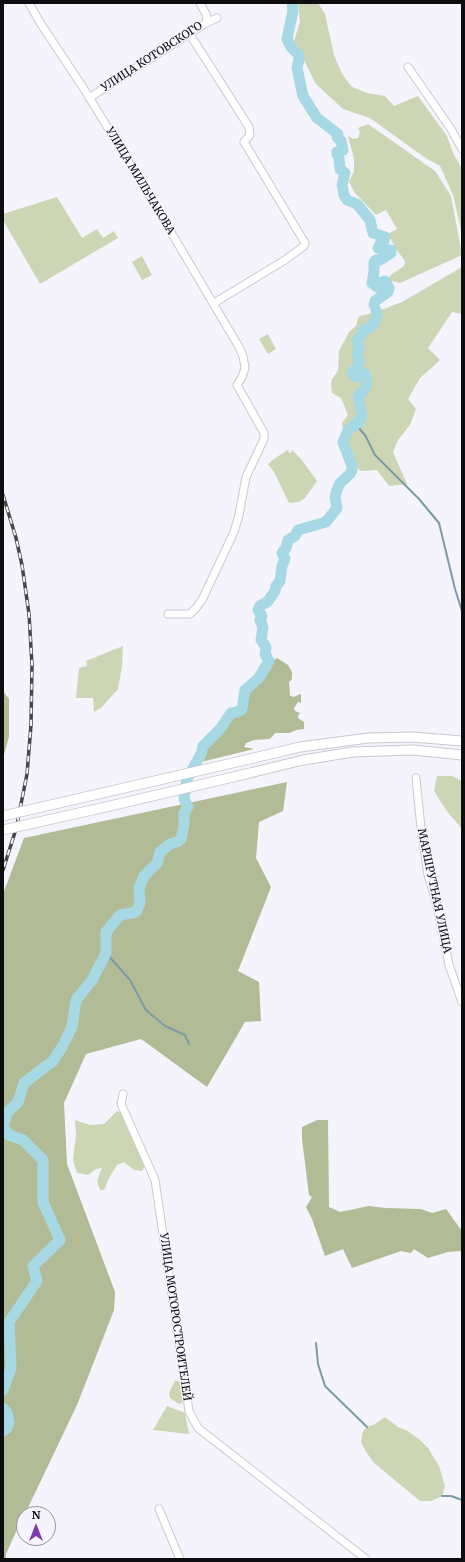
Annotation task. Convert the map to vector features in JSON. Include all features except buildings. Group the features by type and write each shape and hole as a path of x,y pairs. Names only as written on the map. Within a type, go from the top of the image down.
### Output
{"main road":[{"path":"3,816 300,747 368,738 412,737 462,741"},
{"path":"3,830 303,760 353,752 413,750 462,755"}],"street":[{"name":"УЛИЦА МИЛЬЧАКОВА","path":"29,3 89,98 214,303 239,347 245,363 244,373 237,385 264,433 264,439 246,477 239,515 234,532 202,600 190,614 168,614"},
{"name":"УЛИЦА КОТОВСКОГО","path":"89,98 206,23 207,19 205,12 200,3"},
{"path":"206,23 217,18"},
{"path":"189,33 249,127 250,135 244,142 305,243 304,246 285,260 214,303"},
{"path":"408,67 451,129 462,149"},
{"name":"МАРШРУТНАЯ УЛИЦА","path":"416,778 428,875 437,905 449,965 462,1002"},
{"name":"УЛИЦА МОТОРОСТРОИТЕЛЕЙ","path":"122,1094 121,1104 155,1180 189,1411 198,1428 366,1559"},
{"path":"159,1509 180,1559"}],"green space":[{"path":"298,3 318,3 325,14 334,55 342,74 352,87 367,93 385,96 394,106 418,96 447,136 453,153 462,169 462,234 453,195 440,166 424,157 370,118 343,109 316,84 294,41 300,22"},
{"path":"368,124 435,171 451,196 462,255 400,283 392,281 389,283 386,280 404,266 405,261 396,249 388,234 397,229 386,210 376,215 355,193 349,182 354,171 354,159 348,136 353,139 358,138 360,132 358,128"},
{"path":"57,197 82,238 97,229 103,238 114,231 118,238 40,284 3,220 3,214"},
{"path":"142,256 152,275 142,280 132,262"},
{"path":"462,267 462,314 452,312 428,348 440,360 420,378 408,399 416,409 410,425 398,440 393,452 407,484 389,486 377,470 361,471 344,459 346,442 342,423 348,415 341,398 332,393 331,384 332,379 338,371 339,351 349,332 356,326 360,316 373,313 402,302"},
{"path":"268,334 276,349 268,354 259,339"},
{"path":"289,449 288,452 291,453 292,450 301,459 317,481 305,498 299,502 289,503 274,472 268,464"},
{"path":"123,646 122,666 118,689 101,708 94,712 93,698 76,698 79,668 87,666 86,661"},
{"path":"277,658 288,665 292,672 292,679 289,682 290,696 294,697 300,694 301,695 301,703 298,702 294,708 295,711 300,713 298,718 304,722 304,729 289,733 275,733 269,739 254,740 246,743 244,747 254,749 197,763 205,746 223,729 232,714 243,711 248,690 260,680 270,668 270,663"},
{"path":"3,691 9,699 9,737 3,758"},
{"path":"437,776 452,776 462,781 462,829 446,810 434,791"},
{"path":"287,782 283,811 259,822 256,858 271,887 238,971 259,982 261,1021 245,1022 207,1087 141,1039 86,1054 64,1103 67,1164 115,1292 114,1310 77,1405 29,1506 16,1506 16,1532 6,1554 6,1559 3,1559 3,894 24,838"},
{"path":"117,1111 122,1113 131,1136 146,1164 142,1171 134,1170 124,1162 117,1165 104,1190 100,1190 97,1181 102,1168 96,1169 88,1175 77,1173 73,1160 76,1135 75,1120 90,1125 104,1124"},
{"path":"317,1120 328,1120 329,1207 340,1212 369,1206 421,1209 432,1213 446,1209 462,1231 462,1251 448,1252 428,1258 414,1249 411,1253 401,1251 352,1268 343,1249 325,1256 312,1219 306,1207 312,1197 309,1195 302,1139 302,1127"},
{"path":"175,1380 181,1384 185,1402 179,1404 170,1398 169,1393"},
{"path":"167,1406 185,1413 189,1434 153,1430"},
{"path":"385,1417 398,1427 406,1430 419,1439 428,1448 439,1466 445,1486 442,1496 431,1501 420,1501 373,1462 361,1442 363,1431 367,1427 375,1424"}],"waterway":[{"path":"292,3 293,11 287,39 291,47 299,55 297,68 303,96 317,118 338,134 337,137 341,141 343,150 337,152 337,154 340,169 345,173 342,185 344,195 347,200 357,204 370,220 373,233 385,237 384,241 378,248 382,250 391,250 391,253 374,262 372,283 377,287 385,281 389,288 388,292 375,301 374,305"},
{"path":"91,982 106,953 106,932 120,915 136,912 140,903 139,888 144,876 157,863 160,852 170,844 181,839 184,825 184,813 188,807 184,799 187,779 201,754 203,746 220,729 231,713 242,709 245,690 258,679 269,661 265,654 266,647 261,640 263,627 260,620 262,616 258,610 260,606 268,601 280,581 282,566 285,559 282,553 286,548 288,540 295,536 298,530 326,522 337,508 335,497 337,490 340,483 350,474 352,470 352,466 343,442 348,430 360,421 362,415 358,396 364,391 367,383 365,374 356,377 352,373 360,362 357,355 359,348 357,340 362,335 364,329 370,328 375,321 377,315 376,310"},
{"path":"356,425 365,435 375,455 419,499 439,523 455,589 462,611"},
{"path":"106,953 130,980 146,1010 165,1026 185,1035 189,1044"},
{"path":"65,1041 72,1027 76,1000 88,985"},
{"path":"3,1390 11,1368 9,1322 37,1281 33,1266 60,1240 43,1202 43,1160 23,1140 9,1135 3,1127 7,1113 18,1102 24,1083 53,1061 62,1047"},
{"path":"316,1343 318,1364 325,1386 367,1427"},
{"path":"3,1408 7,1413 9,1422 7,1428 3,1431"},
{"path":"442,1496 451,1496 462,1500"}],"railway":[{"path":"3,495 16,538 22,565 29,614 32,665 31,725 27,774 16,829 3,870"}]}
